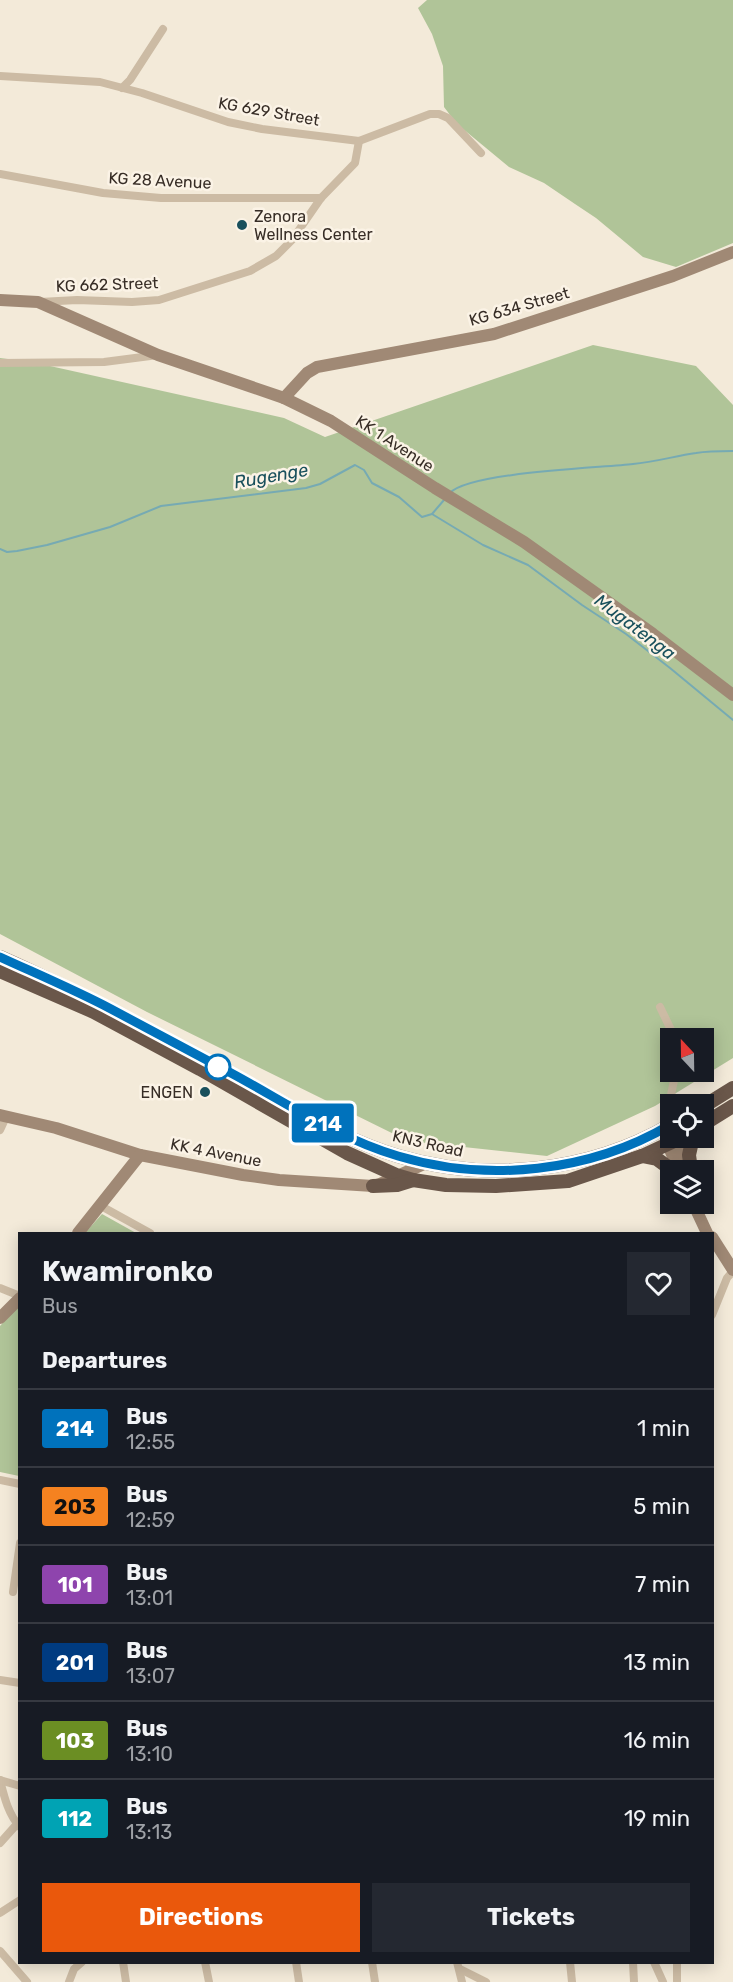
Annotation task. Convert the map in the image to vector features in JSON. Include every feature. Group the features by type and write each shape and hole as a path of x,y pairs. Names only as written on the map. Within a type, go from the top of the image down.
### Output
{"highway":[{"name":"KN3 Road","path":"0,957 109,1008 353,1138 397,1156 426,1163 475,1169 533,1169 566,1165 599,1156 639,1141 660,1130"},
{"path":"0,971 94,1012 347,1153 378,1168 413,1180 446,1185 496,1186 568,1181 601,1171 660,1148"},
{"path":"714,1100 733,1088"},
{"path":"714,1118 733,1106"},
{"path":"642,1156 660,1161"},
{"path":"378,1168 381,1174 376,1185 397,1185 413,1180"}],"main road":[{"name":"KG 634 Street","path":"284,398 307,373 317,367 494,334 674,276 733,252"},
{"name":"KK 1 Avenue","path":"0,300 38,302 158,355 284,398 331,421 524,542 653,634 733,695"},
{"name":"KK 4 Avenue","path":"3,1116 56,1128 140,1155 243,1175 279,1180 376,1185"},
{"path":"79,1232 140,1155"},
{"path":"376,1185 426,1163"},
{"path":"699,1214 708,1232"},
{"path":"705,1214 709,1232"},
{"path":"714,1240 733,1270"},
{"path":"0,1318 18,1299"}],"street":[{"path":"123,88 163,29"},
{"name":"KG 629 Street","path":"0,76 92,81 123,88 228,122 262,129 359,141 430,114 439,114 448,118 481,153"},
{"name":"KG 662 Street","path":"38,302 159,300 250,271 276,256 292,240 321,198 355,163 359,141"},
{"name":"KG 28 Avenue","path":"0,174 103,193 161,198 321,198"},
{"path":"0,363 104,362 158,355"},
{"path":"660,1007 670,1028"},
{"path":"0,1130 3,1116"},
{"path":"100,1206 148,1232"},
{"path":"714,1310 727,1278 733,1270"},
{"path":"0,1288 18,1296"},
{"path":"0,1480 18,1484"},
{"path":"13,1592 18,1557"},
{"path":"0,1680 18,1683"},
{"path":"0,1780 18,1785"},
{"path":"0,1780 18,1826 0,1843"},
{"path":"0,1912 18,1901"},
{"path":"0,1951 27,1982"},
{"path":"69,1982 74,1969 80,1964"},
{"path":"123,1964 126,1982"},
{"path":"205,1964 209,1982"},
{"path":"296,1964 299,1982"},
{"path":"372,1964 375,1982"},
{"path":"570,1964 572,1982"},
{"path":"633,1964 634,1982"},
{"path":"655,1964 663,1982"},
{"path":"677,1964 677,1982"},
{"path":"459,1965 462,1982"},
{"path":"459,1965 486,1982"}],"green space":[{"path":"427,0 733,0 733,243 676,267 643,257 596,218 544,183 509,167 457,124 444,107 443,66 432,34 418,8"},
{"path":"593,345 696,366 733,405 733,1058 714,1070 714,1028 660,1028 660,1082 694,1082 674,1094 660,1094 660,1103 655,1106 547,1156 408,1141 147,1012 0,934 0,358 32,362 284,418 325,437"},
{"path":"102,1214 134,1232 86,1232"},
{"path":"18,1305 18,1476 0,1472 0,1326"}],"waterway":[{"name":"Rugenge","path":"450,493 462,486 482,480 508,476 641,463 701,452 733,451"},
{"name":"Rugenge","path":"0,549 7,552 47,545 110,527 161,506 306,488 320,484 355,465 364,470 372,483 399,497 422,517 432,514 444,500"},
{"name":"Mugatenga","path":"432,514 483,545 528,565 626,634 733,720"}],"bus line":[{"name":"214","path":"0,957 109,1008 324,1124 397,1156 464,1169 542,1168 566,1165 599,1156 660,1130"}],"place":[{"name":"Zenora Wellness Center","path":"242,225"},
{"name":"ENGEN","path":"205,1092"}]}
